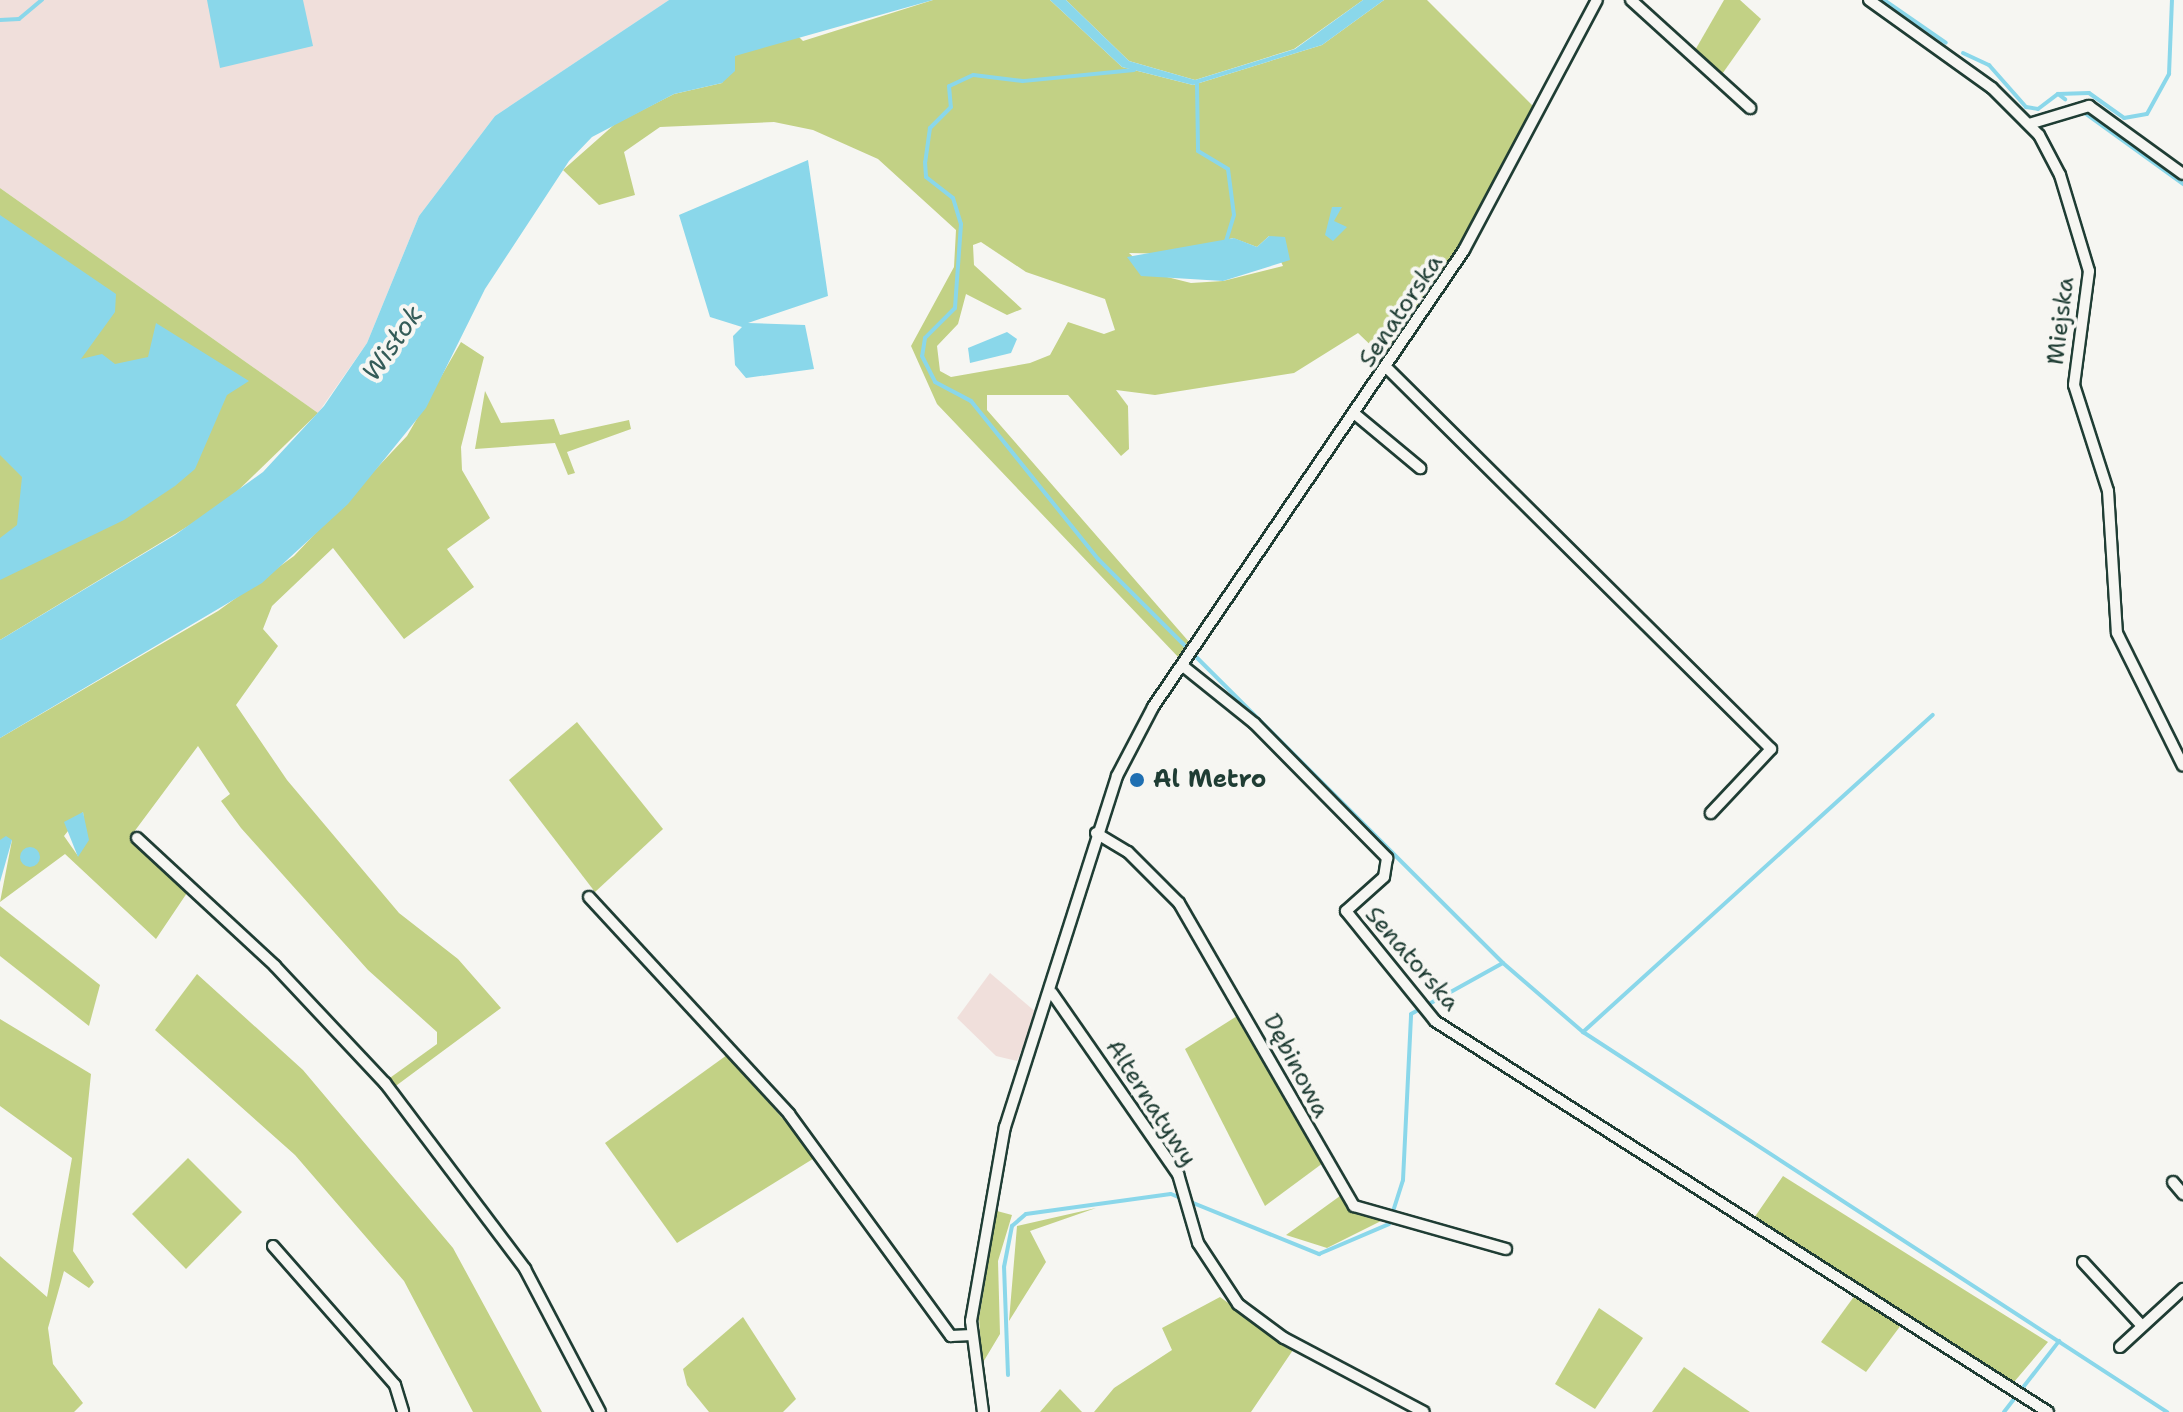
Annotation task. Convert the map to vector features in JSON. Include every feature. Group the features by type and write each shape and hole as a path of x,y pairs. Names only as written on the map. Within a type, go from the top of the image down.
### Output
{"street":[{"name":"Senatorska","path":"983,1412 972,1335 975,1281 1012,1095 1052,993 1096,833 1138,732 1387,368 1483,219 1597,0"},
{"path":"1631,0 1750,108"},
{"name":"Miejska","path":"1869,0 2029,124 2052,157 2087,255 2074,385 2108,491 2117,633 2183,766"},
{"path":"2029,124 2089,106 2183,173"},
{"path":"1387,368 1771,749 1711,813"},
{"path":"1355,414 1420,468"},
{"name":"Senatorska","path":"1183,666 1254,723 1387,858 1384,877 1346,911 1425,1010 1475,1051 1747,1219 2048,1412"},
{"name":"Dębinowa","path":"1096,833 1128,852 1179,903 1354,1206 1401,1216 1506,1249"},
{"path":"137,838 275,966 385,1083 525,1269 600,1412"},
{"path":"589,897 789,1114 951,1336 972,1335"},
{"name":"Alternatywy","path":"1052,993 1172,1163 1198,1243 1238,1304 1284,1338 1424,1412"},
{"path":"2173,1182 2183,1194"},
{"path":"273,1246 311,1281 395,1385 403,1412"},
{"path":"2083,1262 2142,1326"},
{"path":"2120,1347 2183,1289"}],"shaded area":[{"path":"0,0 669,0 495,116 419,216 367,343 318,413 0,188"},
{"path":"990,973 1037,1013 1017,1061 996,1056 957,1018"}],"green space":[{"path":"933,0 1050,0 1122,67 1193,85 1322,45 1384,0 1427,0 1534,107 1477,218 1384,358 1358,333 1294,373 1155,395 1116,390 1128,406 1129,449 1121,456 1068,395 987,395 987,410 1190,643 1180,659 937,404 911,346 954,267 956,230 878,159 813,130 774,122 660,127 624,152 635,195 599,205 563,170 615,124 674,94 722,83 734,56 795,33 803,41","holes":["1269,236 1283,266 1223,281 1191,283 1151,273 1129,253 1174,254 1233,238 1257,247","981,242 1026,272 1105,299 1115,330 1104,334 1068,322 1050,355 1030,363 951,377 940,371 937,346 958,324 966,294 1007,315 1022,309 974,265 973,245"]},
{"path":"1066,0 1363,0 1294,49 1195,80 1129,61"},
{"path":"1724,0 1740,0 1761,19 1720,77 1694,52"},
{"path":"0,188 318,413 223,505 0,640"},
{"path":"461,342 484,357 461,447 462,470 490,518 447,549 474,587 404,639 333,548 272,606 263,629 278,646 236,705 287,780 399,913 458,959 501,1008 393,1088 387,1080 437,1044 437,1032 368,970 241,828 221,801 230,794 198,746 131,836 189,890 156,939 65,854 0,902 12,840 0,840 0,738 218,611 294,556 407,436","holes":["83,812 78,856 64,836"]},
{"path":"485,391 501,423 554,419 560,435 629,420 631,429 567,452 575,473 568,475 555,443 475,449"},
{"path":"577,722 663,829 595,892 509,780"},
{"path":"0,906 100,985 89,1026 0,956"},
{"path":"197,974 303,1070 453,1248 542,1412 473,1412 404,1281 295,1155 155,1030"},
{"path":"1237,1016 1323,1163 1265,1206 1185,1049"},
{"path":"0,1019 91,1074 73,1251 94,1282 89,1288 64,1271 48,1328 53,1364 83,1403 74,1412 0,1412 0,1256 47,1297 72,1158 0,1106"},
{"path":"727,1055 816,1157 677,1243 605,1143"},
{"path":"188,1158 242,1212 186,1269 132,1214"},
{"path":"1783,1176 2048,1342 2014,1382 1754,1218"},
{"path":"1340,1196 1358,1215 1387,1218 1327,1248 1286,1235"},
{"path":"1096,1208 1030,1231 1046,1262 1009,1321 1017,1226"},
{"path":"997,1211 1012,1215 998,1261 1000,1334 982,1364 979,1318"},
{"path":"1858,1291 1904,1321 1866,1372 1821,1342"},
{"path":"1220,1297 1293,1350 1251,1412 1094,1412 1114,1388 1172,1350 1162,1328"},
{"path":"1599,1308 1643,1338 1595,1409 1555,1384"},
{"path":"743,1317 796,1399 783,1412 709,1412 687,1385 683,1369"},
{"path":"1684,1367 1750,1412 1652,1412"},
{"path":"1060,1389 1082,1412 1040,1412"}],"water":[{"path":"207,0 303,0 313,46 220,68"},
{"name":"Wisłok","path":"669,0 933,0 735,56 735,71 722,83 674,94 592,137 569,161 485,289 426,408 348,504 262,583 0,738 0,640 175,535 263,472 324,406 367,343 419,216 495,116"},
{"path":"1050,0 1066,0 1129,61 1195,80 1295,49 1363,0 1384,0 1322,45 1193,85 1122,67"},
{"path":"808,160 828,296 748,323 805,325 814,369 746,378 735,365 733,336 742,327 710,317 679,215"},
{"path":"1332,207 1342,207 1334,221 1347,227 1333,241 1325,235"},
{"path":"0,215 116,294 115,312 81,359 102,354 115,364 148,357 156,323 249,381 227,395 195,469 175,486 124,520 0,580 0,538 17,525 22,477 0,455"},
{"path":"1269,236 1285,237 1290,260 1223,281 1141,276 1127,257 1234,238 1257,247"},
{"path":"1007,332 1017,339 1011,353 970,363 968,348"},
{"path":"83,812 89,840 78,857 64,822"},
{"path":"6,836 12,840 0,882 0,840"},
{"path":"30,847 37,850 40,857 37,864 30,867 23,864 20,857 23,850"}],"waterway":[{"path":"0,20 19,19 42,0"},
{"path":"1884,0 1946,43"},
{"path":"2058,94 2089,93 2124,118 2147,114 2169,74 2172,0"},
{"path":"1963,53 1989,65 2026,107 2038,109 2058,94 2065,99"},
{"path":"1134,70 1023,81 973,75 949,86 951,107 930,128 925,162 926,177 953,198 961,224 955,308 925,338 922,356 935,382 971,401 1098,559 1503,963 1583,1032 2167,1412"},
{"path":"1197,84 1198,151 1228,169 1234,215 1226,241"},
{"path":"2086,114 2183,184"},
{"path":"1583,1032 1933,715"},
{"path":"1008,1375 1004,1267 1012,1226 1026,1214 1171,1194 1319,1254 1389,1224 1403,1180 1411,1014 1503,963"},
{"path":"2004,1412 2059,1341"}],"place":[{"name":"Al Metro","path":"1137,780"}]}
